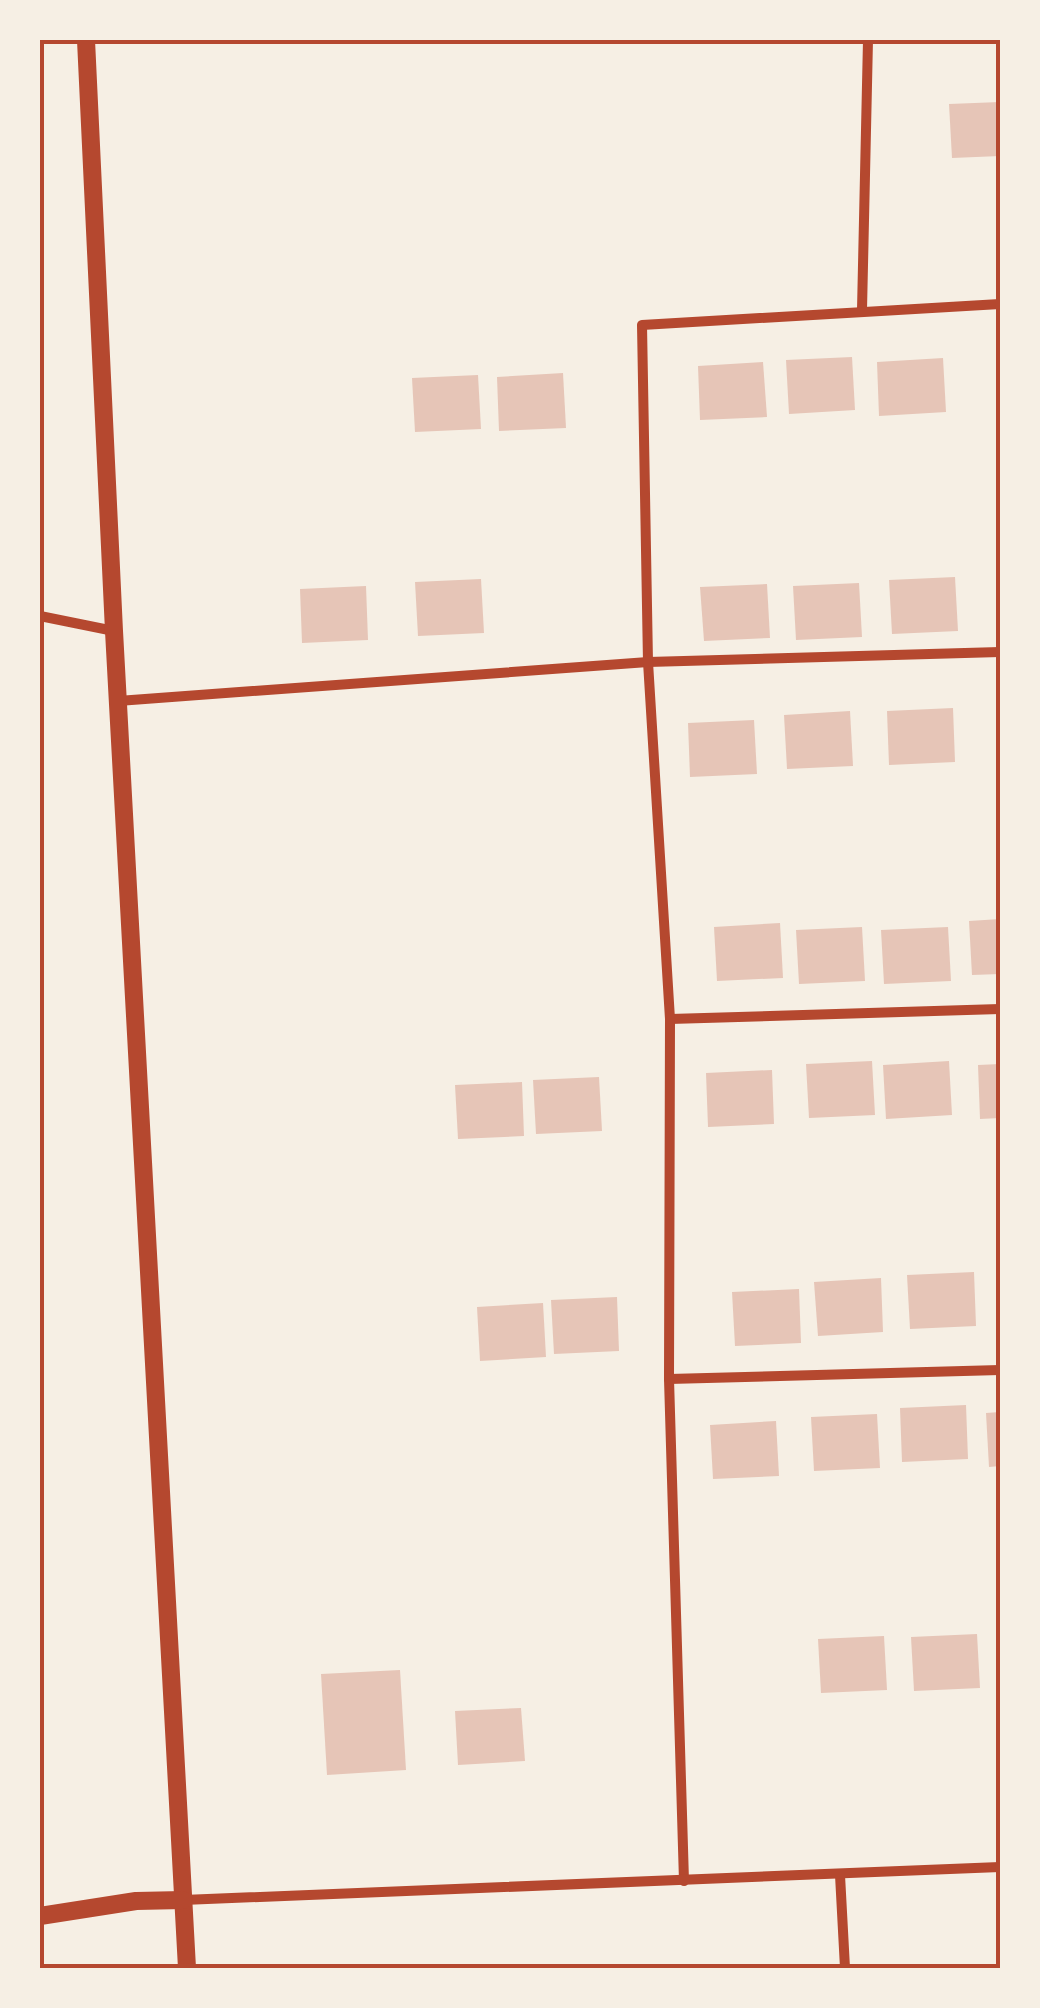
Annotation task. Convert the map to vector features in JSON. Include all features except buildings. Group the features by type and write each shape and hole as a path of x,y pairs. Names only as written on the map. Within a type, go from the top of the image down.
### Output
{"street":[{"path":"86,40 186,1968"},
{"path":"862,310 868,40"},
{"path":"684,1881 669,1379 670,1018 648,662 642,325 1000,304"},
{"path":"40,616 114,631"},
{"path":"118,701 648,662 1000,652"},
{"path":"670,1018 1000,1009"},
{"path":"669,1379 1000,1370"},
{"path":"40,1916 136,1900 1000,1868"},
{"path":"840,1875 846,1968"}]}
